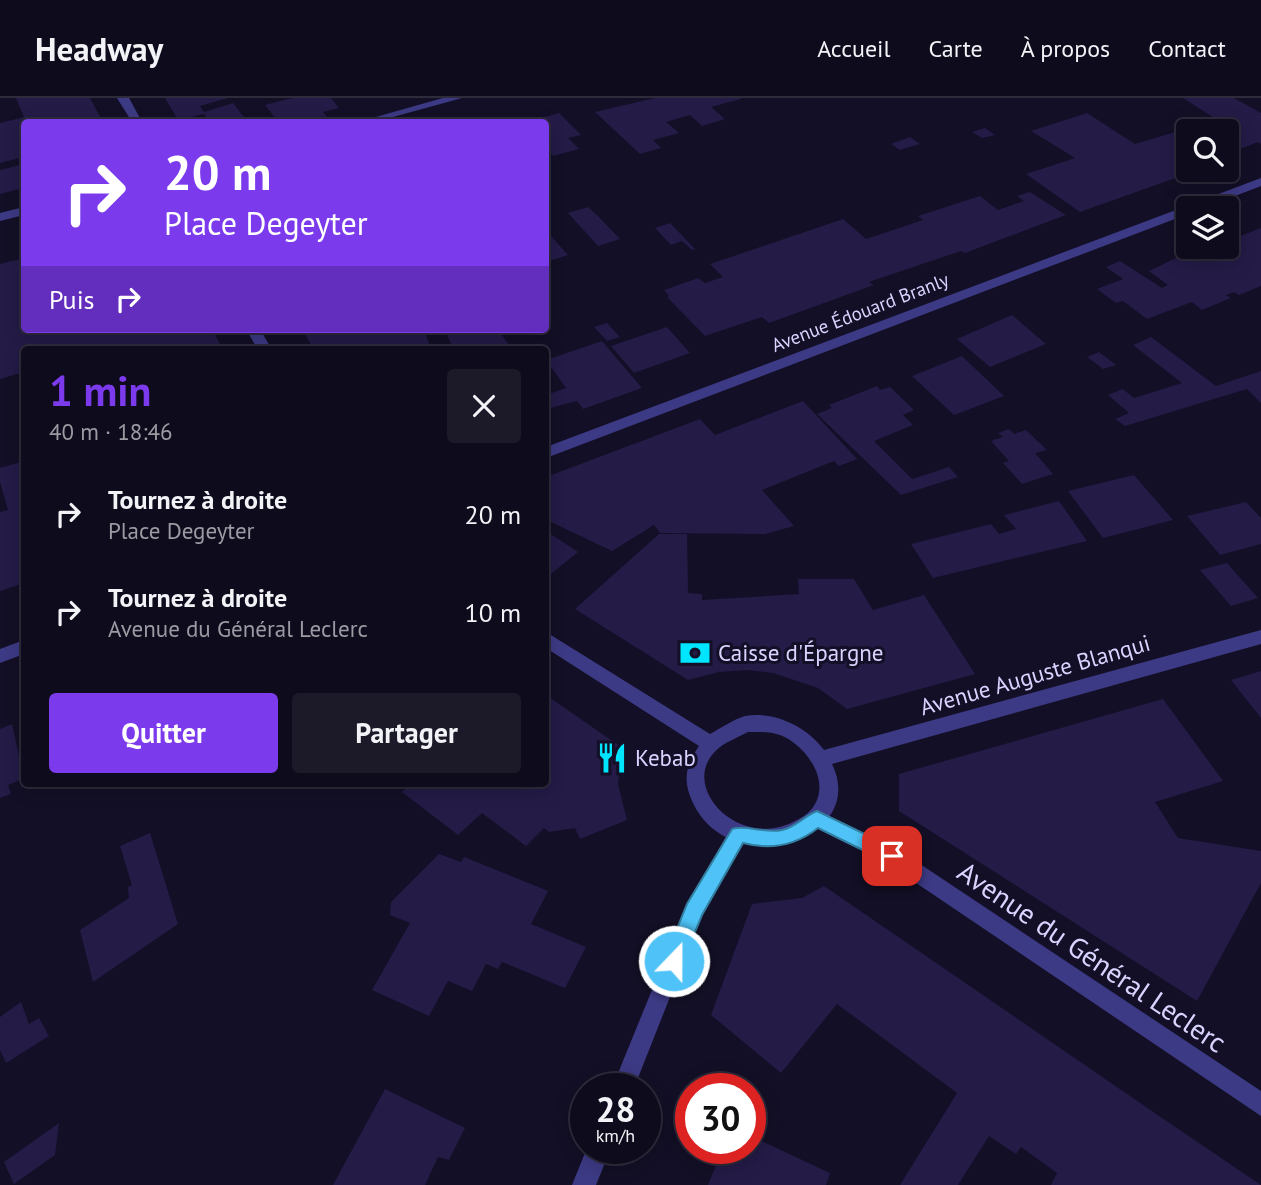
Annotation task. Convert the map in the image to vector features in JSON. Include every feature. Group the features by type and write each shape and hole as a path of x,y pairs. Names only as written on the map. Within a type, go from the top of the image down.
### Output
{"street":[{"path":"123,98 135,119"},
{"path":"376,119 456,98"},
{"name":"Avenue Édouard Branly","path":"1224,196 1261,182"},
{"path":"0,217 21,212"},
{"name":"Avenue Édouard Branly","path":"549,452 1176,214"},
{"name":"Avenue Auguste Blanqui","path":"821,759 1261,637"},
{"path":"549,641 709,743"},
{"path":"0,656 21,648"},
{"path":"746,724 768,724 789,730 808,743 821,759 828,774 829,789 825,805 817,819 801,831 782,838 760,839 738,834 720,824 705,810 696,793 696,766 709,743 725,731 746,724"},
{"name":"Avenue du Général Leclerc","path":"817,819 892,856 1261,1105"},
{"path":"629,1073 694,911 738,834"},
{"path":"584,1185 593,1164"}],"building":[{"path":"16,98 90,98 101,119 21,119 21,158 0,163 0,123 24,117"},
{"path":"165,98 228,98 200,106 204,112 233,103 246,119 208,119 204,114 177,119"},
{"path":"292,98 331,98 339,108 323,112 328,119 276,119 265,105"},
{"path":"655,98 741,99 711,107 725,119 702,126 690,115 666,122 679,133 653,140 661,148 640,154 595,112"},
{"path":"1183,98 1234,98 1261,113 1261,144 1258,142 1239,149 1239,119 1216,119"},
{"path":"559,113 581,135 568,138 579,149 553,156 549,151 549,119 538,119"},
{"path":"1087,113 1135,144 1176,132 1176,178 1080,212 1026,174 1075,158 1031,131"},
{"path":"985,128 995,135 982,138 972,132"},
{"path":"910,137 920,144 900,150 891,144"},
{"path":"21,165 21,189 0,194 0,170"},
{"path":"1030,192 1066,215 965,253 961,251 869,282 874,285 769,323 762,317 705,336 667,297 669,296 664,290 698,278 705,283 723,277 710,264 843,219 866,239 923,220 918,216 980,196 998,210 1024,201 1017,196"},
{"path":"588,207 620,239 598,246 568,213"},
{"path":"670,223 695,249 692,250 682,241 671,245 655,228"},
{"path":"1261,228 1261,286 1239,295 1234,292 1226,295 1231,298 1202,310 1192,302 1147,319 1123,301 1116,303 1097,289 1123,279 1106,267 1120,261 1162,288 1168,285 1149,271 1176,258 1239,259 1239,236"},
{"path":"551,236 568,255 549,261"},
{"path":"21,259 21,333 214,333 221,346 21,346 21,373 0,379 0,264"},
{"path":"1012,315 1046,344 990,367 957,339"},
{"path":"607,323 620,337 607,341 594,327"},
{"path":"667,327 690,353 634,373 611,346"},
{"path":"304,333 425,333 430,346 312,346"},
{"path":"446,333 500,333 510,346 452,346"},
{"path":"1151,337 1216,386 1261,371 1261,403 1247,389 1125,426 1115,419 1129,413 1108,395 1123,389 1134,398 1182,383 1133,345"},
{"path":"602,341 642,388 583,409 577,401 549,408 549,394 566,388 549,364 549,359"},
{"path":"1099,352 1116,365 1103,369 1087,357"},
{"path":"962,356 1004,396 954,415 912,376"},
{"path":"877,386 880,390 890,387 914,410 903,415 913,425 874,441 912,479 949,467 958,477 901,495 817,414 832,408 829,405"},
{"path":"803,401 857,459 839,466 834,461 762,490 794,526 765,534 660,533 654,525 612,551 549,523 549,476 700,419 715,435"},
{"path":"1009,429 1014,434 1026,430 1047,450 1035,453 1053,474 1022,484 1003,463 1009,461 991,441 1003,437 998,433"},
{"path":"21,462 21,584 0,591 0,512 8,510 0,482 0,468"},
{"path":"1134,475 1173,520 1103,538 1068,491"},
{"path":"1059,501 1087,541 933,578 911,544 991,524 999,534 1016,529 1004,515"},
{"path":"1246,502 1261,518 1261,544 1220,555 1187,516"},
{"path":"549,533 578,552 549,576"},
{"path":"659,534 687,534 688,593 702,594 702,600 799,594 798,579 854,579 873,610 924,595 975,674 847,709 818,688 773,673 747,670 719,672 688,680 575,609"},
{"path":"1227,563 1258,598 1231,606 1200,570"},
{"path":"1261,671 1261,718 1231,680"},
{"path":"549,697 624,749 618,784 627,820 580,839 575,828 549,832 544,828 526,846 482,813 458,835 402,792 407,787 549,787"},
{"path":"1163,699 1223,781 1155,802 1178,838 1261,851 1261,883 1197,1001 899,811 899,774"},
{"path":"12,724 21,764 21,779 8,785 11,794 0,798 0,729"},
{"path":"150,833 178,924 93,982 80,930 129,898 128,887 132,885 120,846"},
{"path":"439,854 461,862 464,857 548,891 531,924 586,947 565,988 502,962 498,969 486,964 472,991 448,981 429,1016 372,990 410,923 390,915 391,902"},
{"path":"824,886 1261,1185 1051,1185 1057,1173 1021,1147 1016,1154 989,1136 958,1185 900,1185 957,1093 837,1004 781,1073 711,1015 752,904 802,898"},
{"path":"21,1002 29,1024 39,1018 49,1036 6,1063 0,1050 0,1017"},
{"path":"385,1089 465,1128 449,1160 438,1157 425,1185 333,1185"},
{"path":"59,1123 55,1155 14,1184 4,1162"},
{"path":"766,1143 830,1173 826,1185 708,1185 717,1164 766,1164"}],"place":[{"name":"Caisse d'Épargne","path":"695,653"},
{"name":"Kebab","path":"612,758"}],"route":[{"path":"674,961 694,911 738,834 760,839 782,838 801,831 817,819 892,856"}]}
